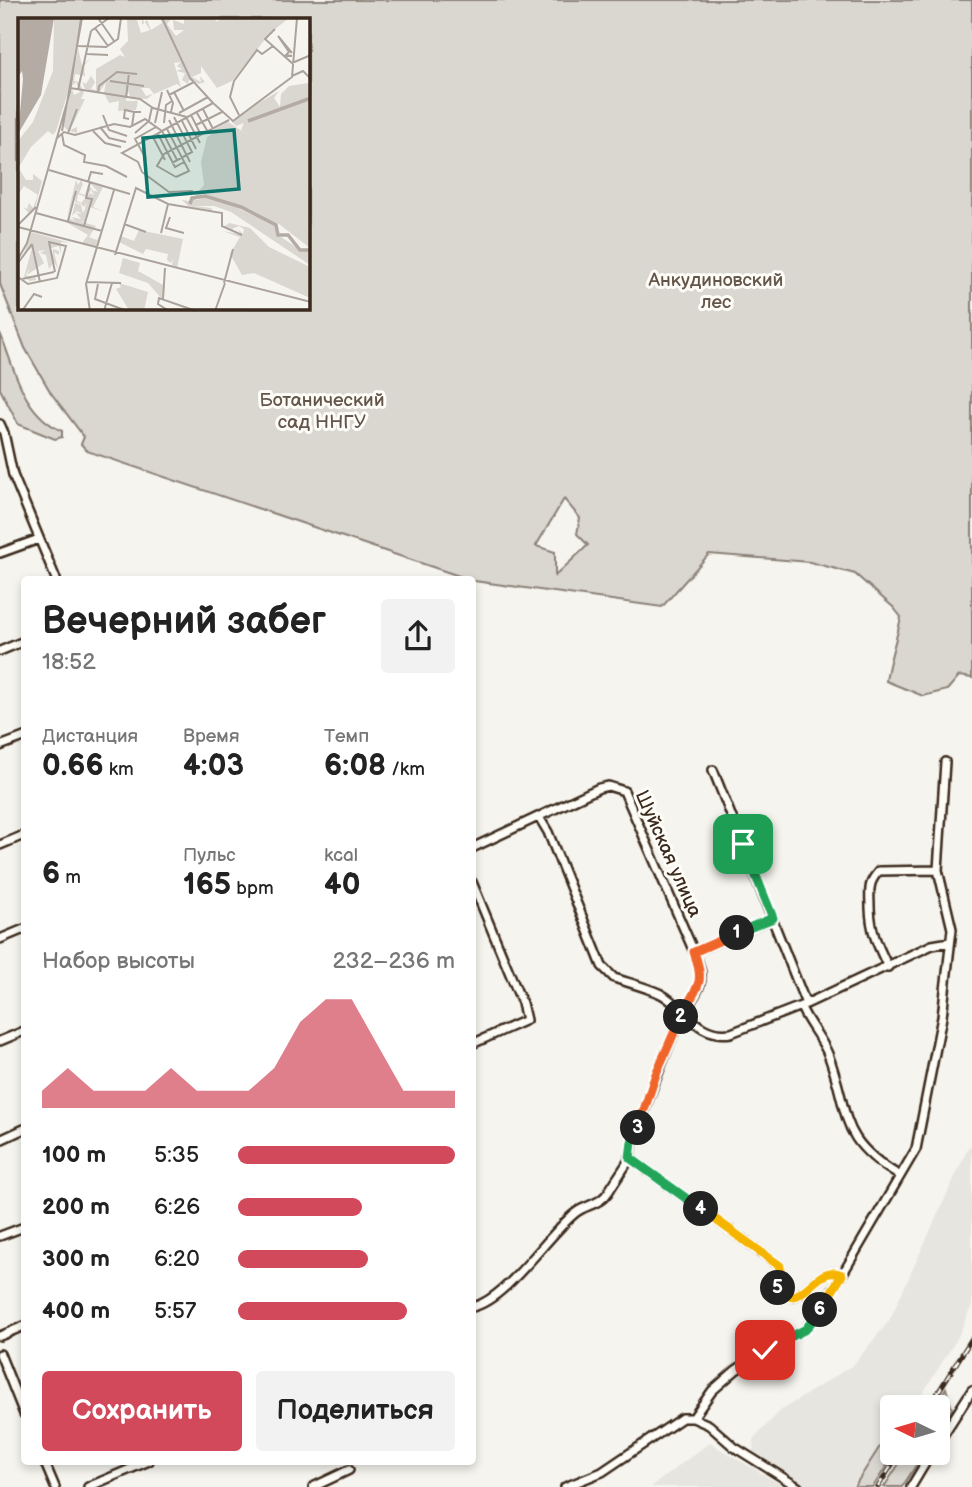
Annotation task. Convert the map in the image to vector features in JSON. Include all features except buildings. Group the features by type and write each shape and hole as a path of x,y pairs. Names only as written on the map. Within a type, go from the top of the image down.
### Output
{"street":[{"path":"0,424 13,475 55,576"},
{"path":"0,552 39,539"},
{"path":"0,651 21,642"},
{"path":"0,746 21,738"},
{"path":"693,1418 712,1391 736,1370 765,1350 806,1329 842,1275 916,1149 942,1017 952,929 938,870 945,762"},
{"path":"713,770 773,918 806,1020 824,1044 845,1118 853,1136 871,1157 900,1176"},
{"name":"Шуйская улица","path":"476,1306 486,1302 500,1290 538,1254 575,1212 599,1202 630,1158 632,1142 643,1118 656,1074 702,976 624,791 617,788 599,788 539,817"},
{"path":"476,846 539,817 548,832 607,973 663,995 689,1020 720,1035 803,1006 932,945 950,942"},
{"path":"0,845 21,836"},
{"path":"888,967 872,936 869,920 870,880 879,871 938,870"},
{"path":"476,892 522,1003 526,1020 476,1042"},
{"path":"694,952 773,918"},
{"path":"0,939 21,930"},
{"path":"0,1041 21,1032"},
{"path":"0,1140 21,1130"},
{"path":"630,1158 780,1266 780,1294 786,1297 800,1294 830,1271 842,1275"},
{"path":"0,1237 21,1228"},
{"path":"0,1336 21,1327"},
{"path":"0,1354 21,1406"},
{"path":"950,1424 972,1390"},
{"path":"565,1487 602,1472 682,1418 693,1418 709,1425 734,1447 798,1487"},
{"path":"46,1465 55,1487"},
{"path":"88,1487 140,1465"},
{"path":"911,1487 924,1465"},
{"path":"313,1487 349,1470"}],"shaded area":[{"path":"969,1146 972,1147 972,1305 958,1337 922,1395 880,1395 880,1461 864,1487 799,1487 753,1456 754,1438 780,1411 853,1365 889,1321"},
{"path":"710,1442 720,1449 785,1487 651,1487"}],"green space":[{"name":"Анкудиновский лес","path":"0,0 972,0 972,678 959,676 947,690 923,696 886,681 901,617 855,574 810,562 709,554 662,607 476,581 476,576 459,576 87,451 81,444 84,437 51,393 25,348 0,284","holes":["564,499 580,518 577,534 588,545 555,576 555,552 536,546"]},
{"path":"0,333 29,402 48,423 62,431 62,437 55,439 18,424 0,389"},
{"path":"880,1446 880,1465 887,1465 873,1487 854,1487"},
{"path":"898,1465 916,1465 902,1487 884,1487"}],"railway":[{"path":"936,1395 972,1338"},
{"path":"878,1487 892,1465"}],"route":[{"path":"743,844 773,918 694,952 702,976 656,1074 643,1118 632,1142 630,1158 780,1266 780,1294 786,1297 800,1294 830,1271 842,1275 806,1329 765,1350"}],"park label":[{"name":"Ботанический сад ННГУ","path":"322,411"}]}
